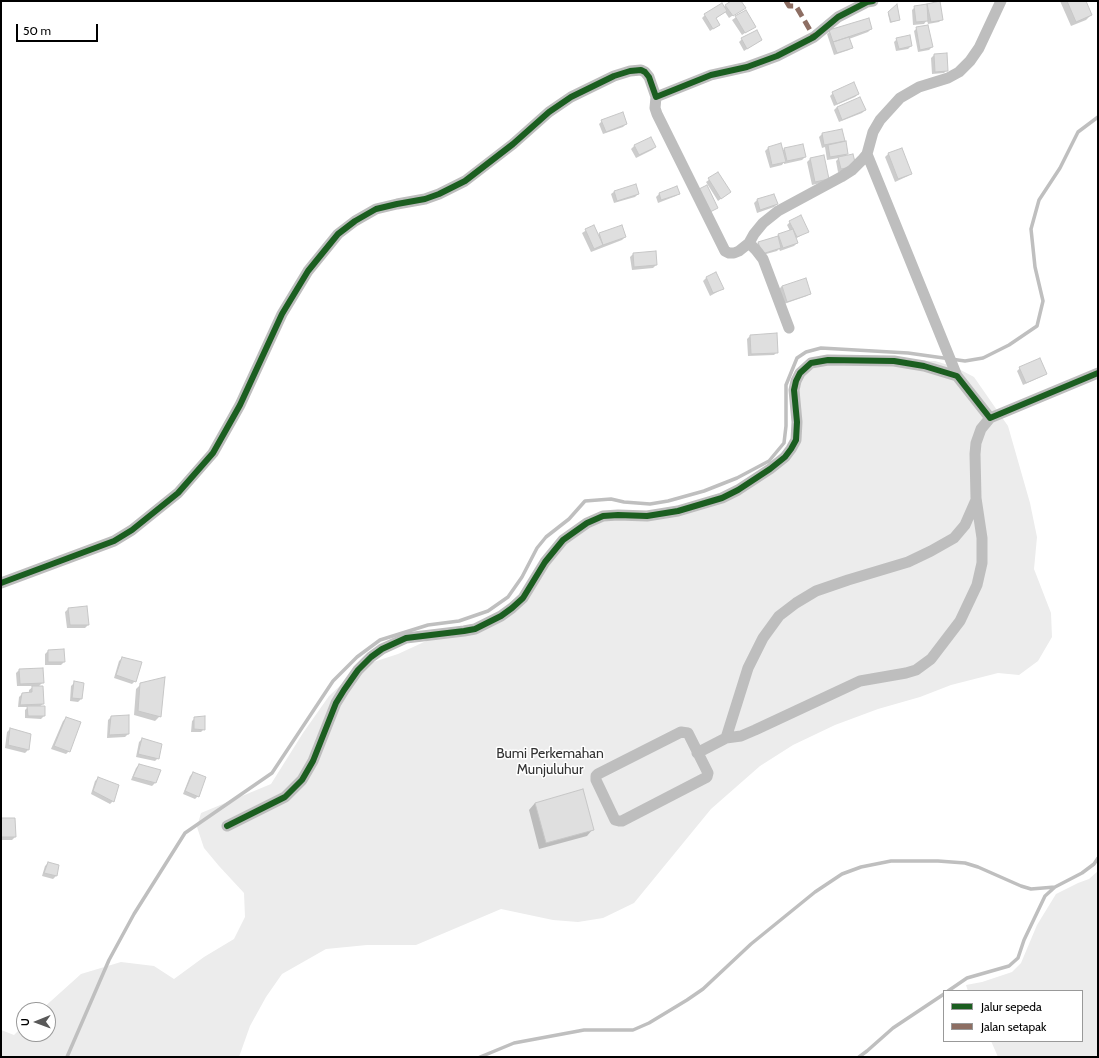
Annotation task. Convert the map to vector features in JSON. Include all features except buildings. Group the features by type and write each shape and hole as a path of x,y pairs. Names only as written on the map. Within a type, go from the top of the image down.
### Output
{"street":[{"path":"656,97 711,74 748,67 777,56 814,37 838,17 869,1"},
{"path":"1,583 114,541 132,530 178,493 213,452 240,405 282,314 308,271 338,234 355,221 376,210 397,204 425,199 439,194 465,181 513,144 549,112 571,97 614,76 630,70 641,70 646,72 649,77 656,97 655,108 657,114 725,251 734,253 750,244 754,234 763,223 778,211 847,173 862,160 867,154 873,132 880,120 900,98 919,87 948,78 959,72 970,61 979,48 1001,1"},
{"path":"867,154 955,372 990,418"},
{"path":"750,244 763,259 789,328"},
{"path":"227,826 285,797 302,780 313,761 336,703 358,670 371,657 406,638 464,632 475,629 501,616 523,598 545,562 562,540 587,523 603,516 647,516 678,511 722,498 770,470 786,457 796,440 797,422 794,390 796,381 805,368 811,363 828,360 894,361 955,372"},
{"path":"697,753 726,738 741,736 860,681 916,670 931,659 960,621 977,585 982,563 982,538 976,498 975,471 976,443 981,429 990,418 1098,373"},
{"path":"726,738 748,668 763,638 779,616 796,603 816,591 908,562 954,538 965,526 972,512 976,498"},
{"path":"681,732 688,733 697,753 708,773 707,777 622,821 615,820 596,780 596,776 598,774 681,732"}],"green space":[{"name":"Bumi Perkemahan Munjuluhur","path":"822,359 935,361 955,367 974,377 1008,426 1030,503 1037,537 1034,569 1051,613 1052,637 1038,661 1019,675 998,673 951,685 920,697 878,709 835,725 793,745 760,766 711,809 634,903 603,918 578,922 553,920 501,909 416,945 367,945 326,949 282,974 266,997 250,1026 239,1057 1,1057 1,1030 14,1035 16,1033 16,1042 56,1042 56,1002 50,1002 81,974 121,962 154,966 174,979 204,957 234,939 245,917 244,893 204,848 197,827 201,813 271,784 303,733 329,696 361,666 398,654 450,630 499,617 535,585 579,523 687,511 748,490 789,455 796,406 803,372"},
{"path":"1098,871 1098,1057 998,1057 991,1042 1083,1042 1083,990 968,990 966,985 982,982 1012,972 1021,963 1037,925 1056,894 1089,879"}],"waterway":[{"path":"67,1057 109,960 134,914 185,833 272,773 333,681 357,657 380,640 428,625 459,621 488,611 508,597 522,577 537,548 546,537 569,519 585,501 611,499 624,502 650,504 668,501 704,491 737,478 769,461 784,443 786,426 786,385 797,358 806,352 821,348 908,353 965,361 983,358 1009,345 1037,326 1043,301 1035,267 1031,229 1039,200 1060,168 1078,132 1098,117"},
{"path":"949,990 967,978 1009,966 1018,958 1024,940 1045,896 1055,887 1082,873 1094,864 1098,858"},
{"path":"480,1057 514,1043 584,1030 633,1030 649,1023 703,989 751,944 815,892 842,874 861,867 891,861 938,861 965,863 1031,889 1055,887"},
{"path":"859,1057 893,1028 943,995"}],"marked path":[{"path":"786,1 789,6 796,6 814,37"}],"cycle path":[{"path":"1,583 114,541 132,530 178,493 213,453 240,405 282,314 308,271 338,234 355,221 376,209 425,199 465,181 513,144 549,112 571,97 614,76 630,71 641,70 649,77 656,97 711,75 747,67 777,56 814,37 838,17 867,2 873,1"},
{"path":"227,826 285,797 302,780 313,761 336,703 358,670 371,657 382,649 406,638 475,629 501,616 523,598 545,562 563,540 587,523 603,516 647,516 678,511 722,498 738,490 770,469 785,457 796,440 797,422 794,390 800,373 811,363 828,360 894,361 924,366 957,376 990,418 1098,373"}]}
